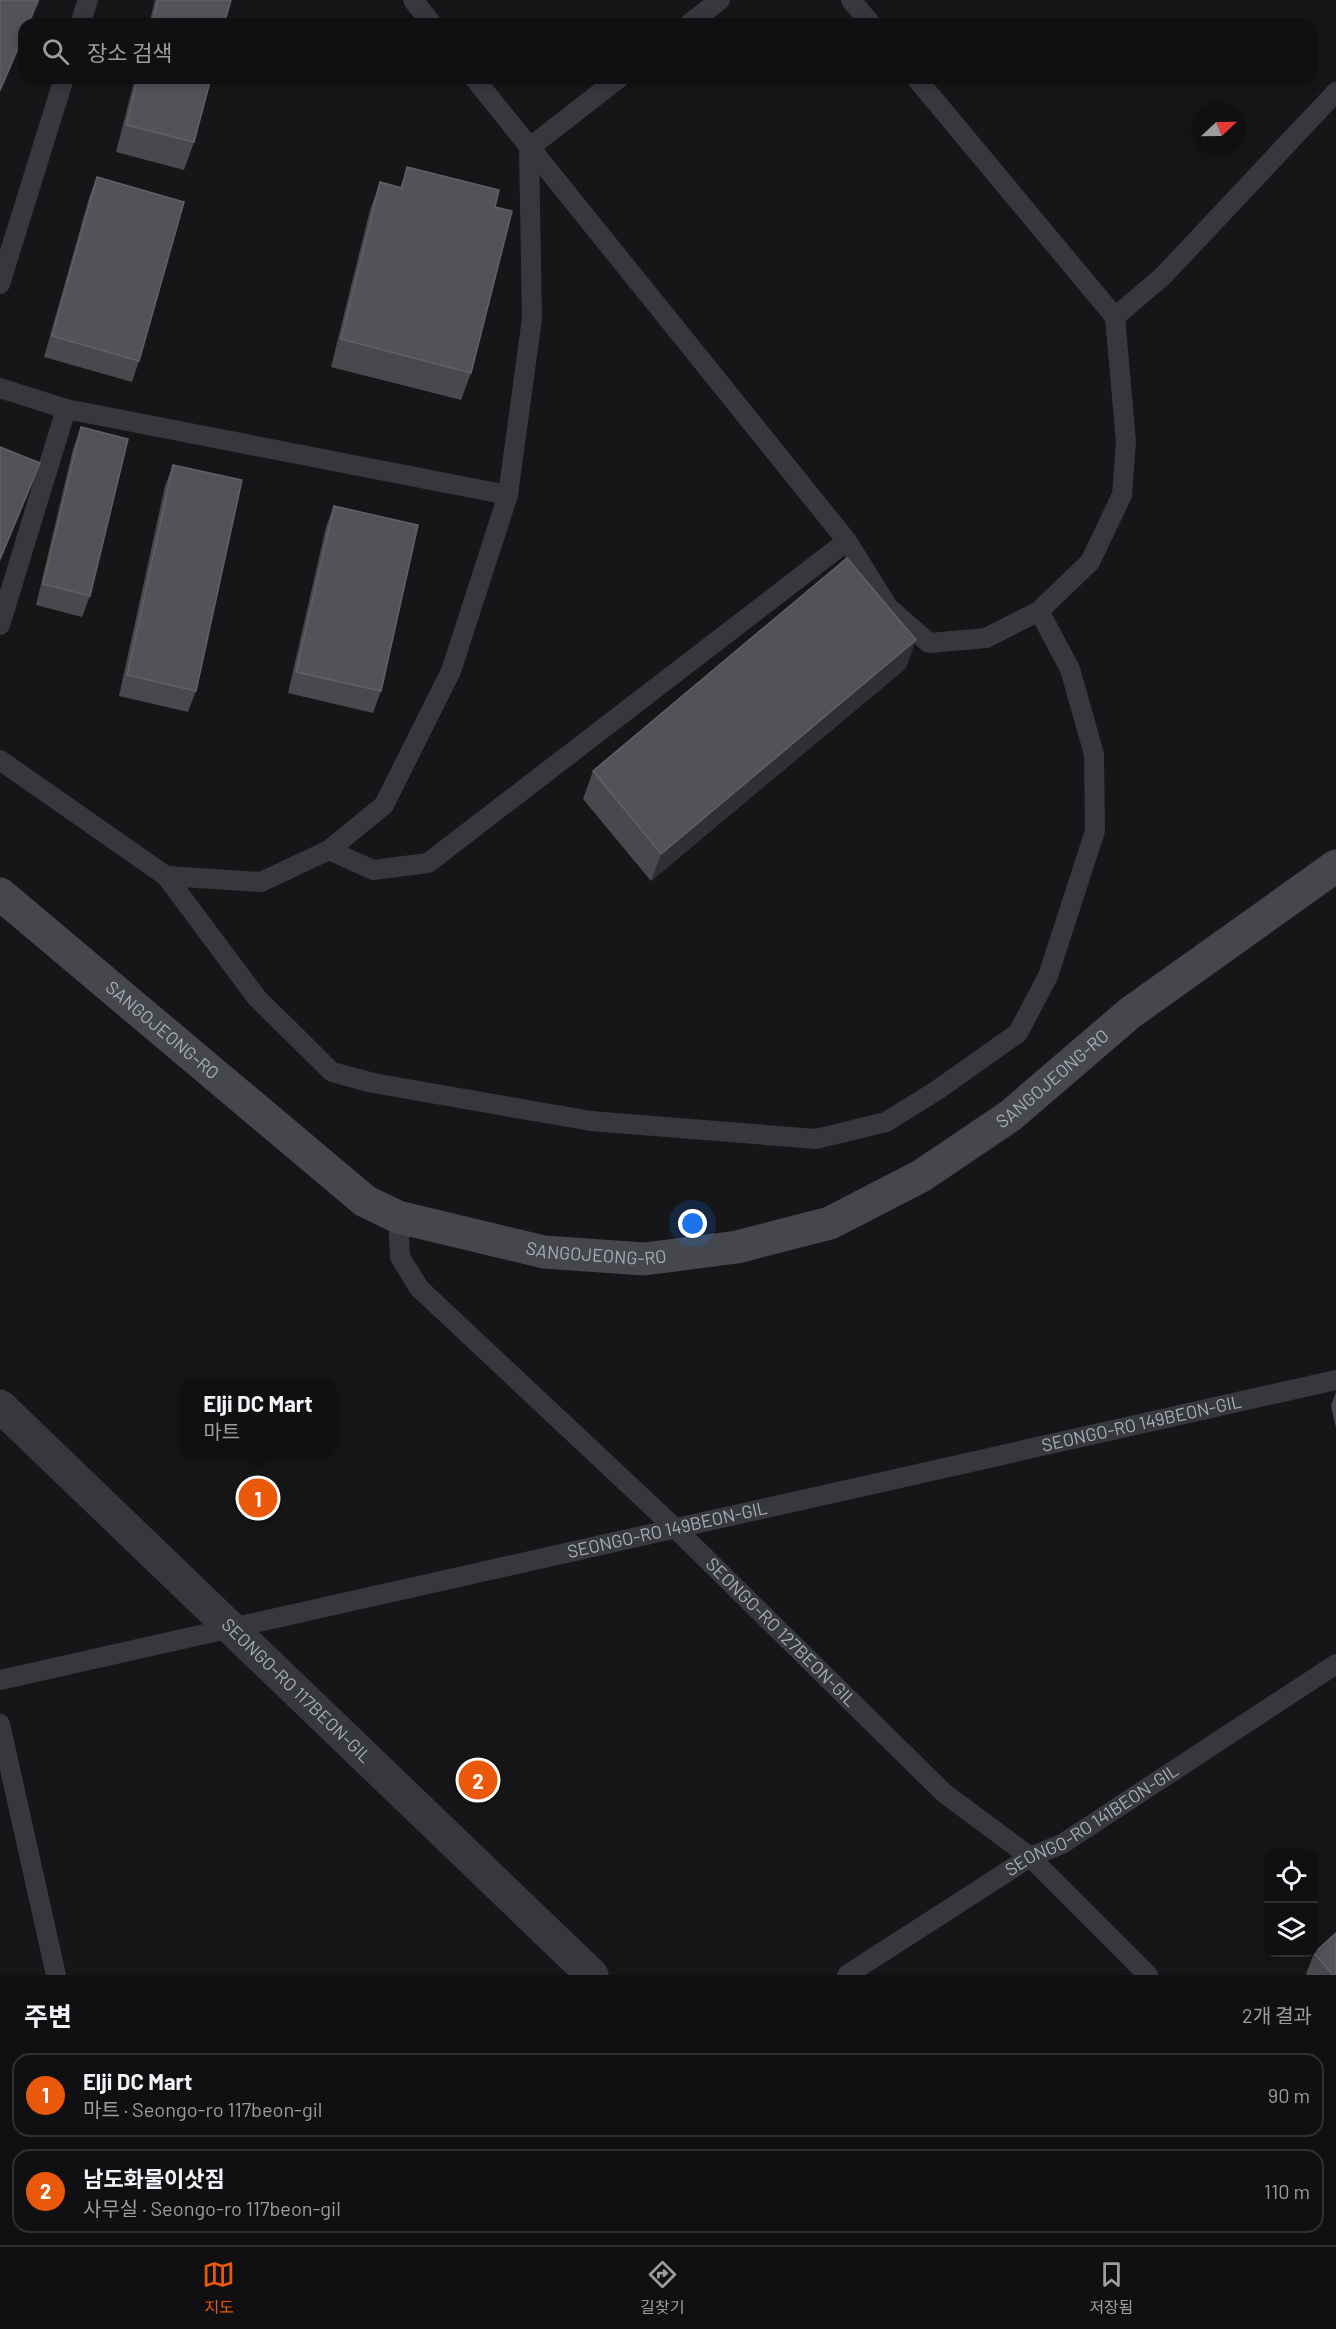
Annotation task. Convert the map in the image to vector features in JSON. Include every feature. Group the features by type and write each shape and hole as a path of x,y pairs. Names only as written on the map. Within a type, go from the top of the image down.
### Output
{"street":[{"name":"SANGOJEONG-RO","path":"0,894 365,1201 398,1217 544,1252 644,1259 737,1247 830,1223 921,1176 1010,1116 1130,1013 1336,866"},
{"name":"SEONGO-RO 117BEON-GIL","path":"7,1420 230,1627 592,1975"}],"lane":[{"path":"82,18 88,0"},
{"path":"413,0 427,18"},
{"path":"697,18 720,0"},
{"path":"851,0 866,18"},
{"path":"0,284 62,84"},
{"path":"479,84 847,541 888,607 929,644 986,638 1039,611 1090,562 1122,495 1126,442 1115,317 921,84"},
{"path":"529,148 611,84"},
{"path":"1115,317 1163,276 1336,92"},
{"path":"166,876 261,882 329,850 384,806 451,672 508,495 532,318 529,148"},
{"path":"0,388 66,409 508,495"},
{"path":"0,625 66,409"},
{"path":"329,850 373,870 429,863 847,541"},
{"path":"0,760 166,876 256,998 332,1072 373,1083 591,1121 816,1139 885,1122 936,1091 1018,1033 1048,976 1095,831 1094,754 1070,669 1039,611"},
{"name":"SEONGO-RO 127BEON-GIL","path":"398,1217 400,1257 419,1288 676,1529 944,1793 1030,1857 1148,1975"},
{"name":"SEONGO-RO 149BEON-GIL","path":"0,1680 1336,1380"},
{"name":"SEONGO-RO 141BEON-GIL","path":"847,1975 1030,1857 1062,1844 1336,1664"},
{"path":"0,1724 56,1975"}],"building":[{"path":"0,0 38,0 30,18 18,18 18,48 0,90"},
{"path":"158,0 231,0 226,18 154,18"},
{"path":"136,84 209,84 194,142 126,125"},
{"path":"407,167 499,190 495,207 512,211 471,373 341,339 380,182 402,188"},
{"path":"97,177 184,202 139,361 52,336"},
{"path":"81,427 128,439 90,596 43,584"},
{"path":"0,447 40,463 0,559"},
{"path":"173,465 242,480 196,691 127,675"},
{"path":"334,506 418,525 381,691 296,672"},
{"path":"847,558 916,640 661,854 593,771"},
{"path":"1336,1933 1336,1975 1333,1975 1317,1957 1318,1949"}],"place":[{"name":"Elji DC Mart","path":"258,1498"},
{"name":"남도화물이삿짐","path":"478,1780"}]}
